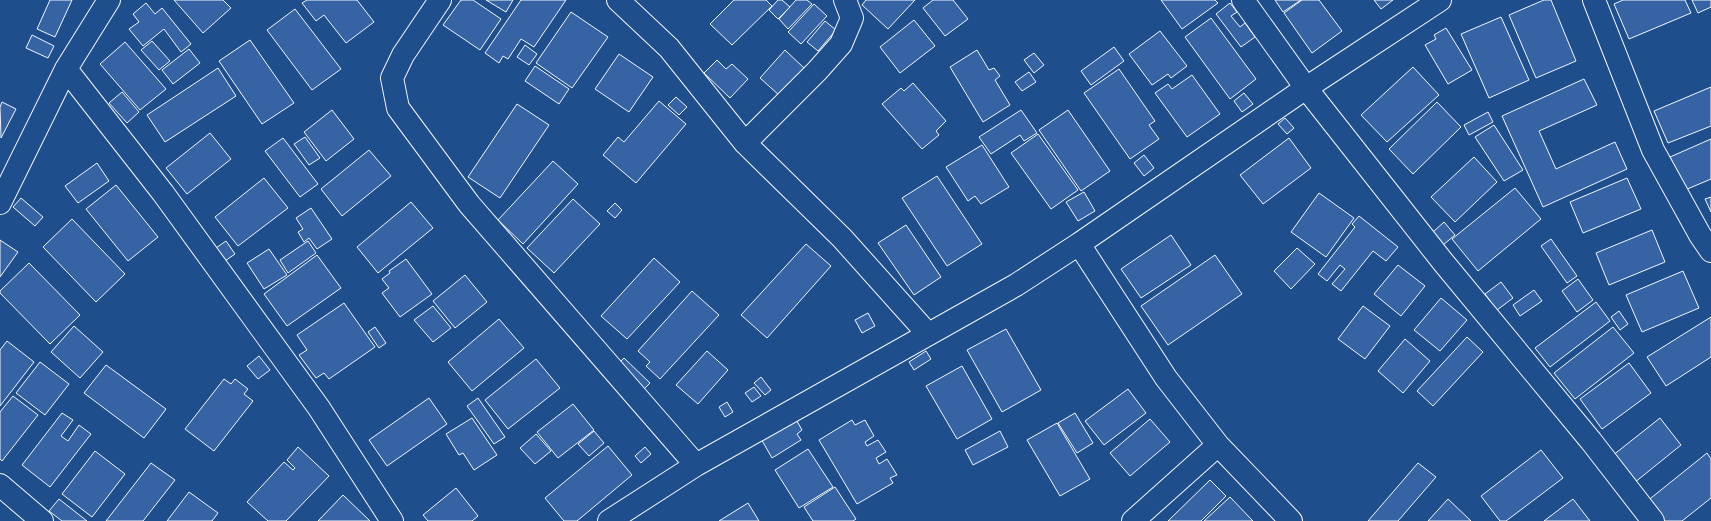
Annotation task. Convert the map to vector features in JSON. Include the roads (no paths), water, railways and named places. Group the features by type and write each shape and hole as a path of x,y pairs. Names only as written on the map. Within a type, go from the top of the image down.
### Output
{"street":[{"path":"0,203 66,69 109,0"},
{"path":"440,0 403,55 392,78 398,108 469,204 696,465"},
{"path":"618,0 669,48 745,143 842,238 928,334"},
{"path":"745,143 817,72 841,44 852,18 844,0"},
{"path":"1243,0 1306,88 1443,262 1591,441 1653,521"},
{"path":"609,521 696,465 1016,285 1079,244 1306,88 1440,0"},
{"path":"1594,0 1653,150 1700,236 1711,251"},
{"path":"66,69 163,193 315,402 392,521"},
{"path":"1079,244 1166,378 1218,445 1291,521"},
{"path":"1133,521 1218,445"},
{"path":"0,485 42,521"}]}
